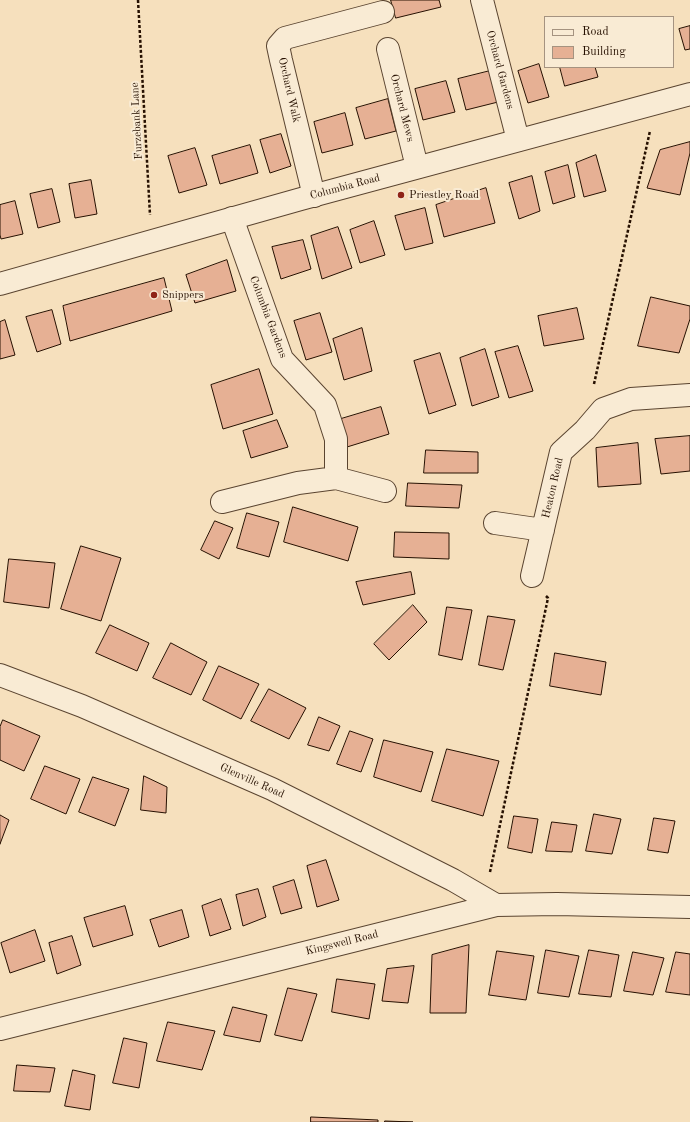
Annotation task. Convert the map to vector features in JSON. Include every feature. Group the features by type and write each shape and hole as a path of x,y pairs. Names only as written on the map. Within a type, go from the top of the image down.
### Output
{"street":[{"name":"Orchard Gardens","path":"482,0 518,140"},
{"name":"Orchard Walk","path":"314,196 278,46 285,38 383,12"},
{"name":"Orchard Mews","path":"388,49 417,167"},
{"name":"Columbia Road","path":"0,284 417,167 690,94"},
{"name":"Columbia Gardens","path":"232,218 282,359 325,405 336,439 336,478"},
{"name":"Heaton Road","path":"532,576 562,452 602,409 631,399 690,395"},
{"path":"222,502 298,483 336,478 385,491"},
{"path":"495,523 543,530"},
{"name":"Glenville Road","path":"0,675 82,706 272,790 440,873 490,901"},
{"name":"Kingswell Road","path":"0,1029 490,901 690,907"}],"path":[{"name":"Furzebank Lane","path":"138,0 152,241"},
{"path":"593,391 656,102"},
{"path":"490,901 548,598 532,576"}],"building":[{"path":"391,0 439,0 441,7 396,18"},
{"path":"690,26 690,49 685,50 679,29"},
{"path":"539,64 549,97 528,103 518,71"},
{"path":"560,68 595,68 598,77 565,86"},
{"path":"490,71 498,102 466,110 458,79"},
{"path":"446,81 455,112 423,120 415,89"},
{"path":"388,99 396,131 365,139 356,108"},
{"path":"345,113 353,145 322,153 314,122"},
{"path":"281,134 291,166 270,173 260,140"},
{"path":"690,142 690,153 680,195 647,188 660,150"},
{"path":"250,145 258,173 220,184 212,156"},
{"path":"195,148 207,185 179,193 168,156"},
{"path":"596,155 606,191 584,197 576,163"},
{"path":"568,165 575,197 553,204 545,172"},
{"path":"532,176 540,211 519,219 509,183"},
{"path":"91,180 97,214 75,218 69,184"},
{"path":"486,188 495,223 444,237 436,205"},
{"path":"52,189 60,222 38,228 30,194"},
{"path":"15,201 23,234 1,239 0,205"},
{"path":"425,208 433,243 405,250 395,216"},
{"path":"374,221 385,255 360,263 350,230"},
{"path":"338,227 352,268 322,279 311,236"},
{"path":"303,240 311,269 281,279 272,247"},
{"path":"227,260 236,291 195,303 186,275"},
{"path":"164,278 172,311 70,341 63,306"},
{"path":"651,297 690,306 690,319 679,353 638,346"},
{"path":"577,308 584,339 544,346 538,316"},
{"path":"52,310 61,344 37,352 26,317"},
{"path":"320,313 332,352 306,360 294,321"},
{"path":"5,320 15,355 0,359 0,322"},
{"path":"362,328 372,371 344,380 333,339"},
{"path":"518,346 533,391 509,398 495,352"},
{"path":"485,349 499,397 472,406 460,358"},
{"path":"440,353 456,405 429,414 414,361"},
{"path":"259,369 273,414 223,429 211,385"},
{"path":"381,407 389,434 347,447 341,419"},
{"path":"277,420 288,447 251,458 243,431"},
{"path":"690,436 690,471 661,474 655,439"},
{"path":"638,443 641,484 598,487 596,448"},
{"path":"426,450 478,452 478,473 424,473"},
{"path":"408,483 462,485 459,508 406,506"},
{"path":"293,507 358,527 348,561 284,542"},
{"path":"247,513 279,522 269,557 237,548"},
{"path":"215,521 233,528 219,559 201,550"},
{"path":"395,532 449,533 449,559 394,557"},
{"path":"81,546 121,558 101,621 61,609"},
{"path":"9,559 55,563 49,608 4,602"},
{"path":"411,572 415,594 363,605 356,582"},
{"path":"413,605 427,622 389,660 374,644"},
{"path":"447,607 472,610 462,660 439,655"},
{"path":"488,616 515,620 503,670 479,665"},
{"path":"110,625 149,643 137,671 96,653"},
{"path":"171,643 207,662 191,695 153,678"},
{"path":"555,653 606,662 601,695 550,686"},
{"path":"219,666 259,684 241,719 203,700"},
{"path":"269,689 306,708 289,739 251,721"},
{"path":"319,717 340,726 329,751 308,745"},
{"path":"3,720 40,736 24,771 0,760 0,727"},
{"path":"350,731 373,739 361,772 337,764"},
{"path":"384,740 433,752 421,792 374,777"},
{"path":"447,749 499,761 483,816 432,801"},
{"path":"45,766 80,779 66,814 31,799"},
{"path":"144,776 167,787 166,813 141,810"},
{"path":"93,777 129,789 115,826 79,812"},
{"path":"594,814 621,819 612,854 586,851"},
{"path":"0,815 9,820 0,844"},
{"path":"514,816 538,819 532,853 508,848"},
{"path":"654,818 675,821 668,853 648,850"},
{"path":"552,822 577,825 572,852 546,851"},
{"path":"326,860 339,900 317,907 307,866"},
{"path":"294,880 302,908 281,914 273,887"},
{"path":"258,889 266,917 243,926 236,895"},
{"path":"221,899 231,929 210,936 202,906"},
{"path":"125,906 133,935 93,947 84,918"},
{"path":"182,910 189,937 159,947 150,920"},
{"path":"35,930 45,961 10,973 1,943"},
{"path":"72,936 81,965 57,974 49,943"},
{"path":"469,945 466,1013 430,1013 432,955"},
{"path":"546,950 579,956 569,997 538,993"},
{"path":"589,950 619,955 611,997 579,994"},
{"path":"497,951 534,956 526,1000 489,995"},
{"path":"633,952 664,958 653,995 624,991"},
{"path":"676,952 690,954 690,995 666,992"},
{"path":"414,966 408,1003 382,1001 387,969"},
{"path":"337,979 375,984 369,1019 332,1012"},
{"path":"288,988 317,994 302,1041 275,1035"},
{"path":"233,1007 267,1015 260,1042 224,1035"},
{"path":"168,1022 215,1031 202,1070 157,1061"},
{"path":"124,1038 147,1043 139,1088 113,1083"},
{"path":"17,1065 55,1068 50,1092 14,1091"},
{"path":"73,1070 95,1075 90,1110 65,1106"},
{"path":"311,1117 378,1120 378,1122 311,1122"},
{"path":"385,1121 413,1122 385,1122"}],"place":[{"name":"Priestley Road","path":"401,195"},
{"name":"Snippers","path":"154,295"}]}
